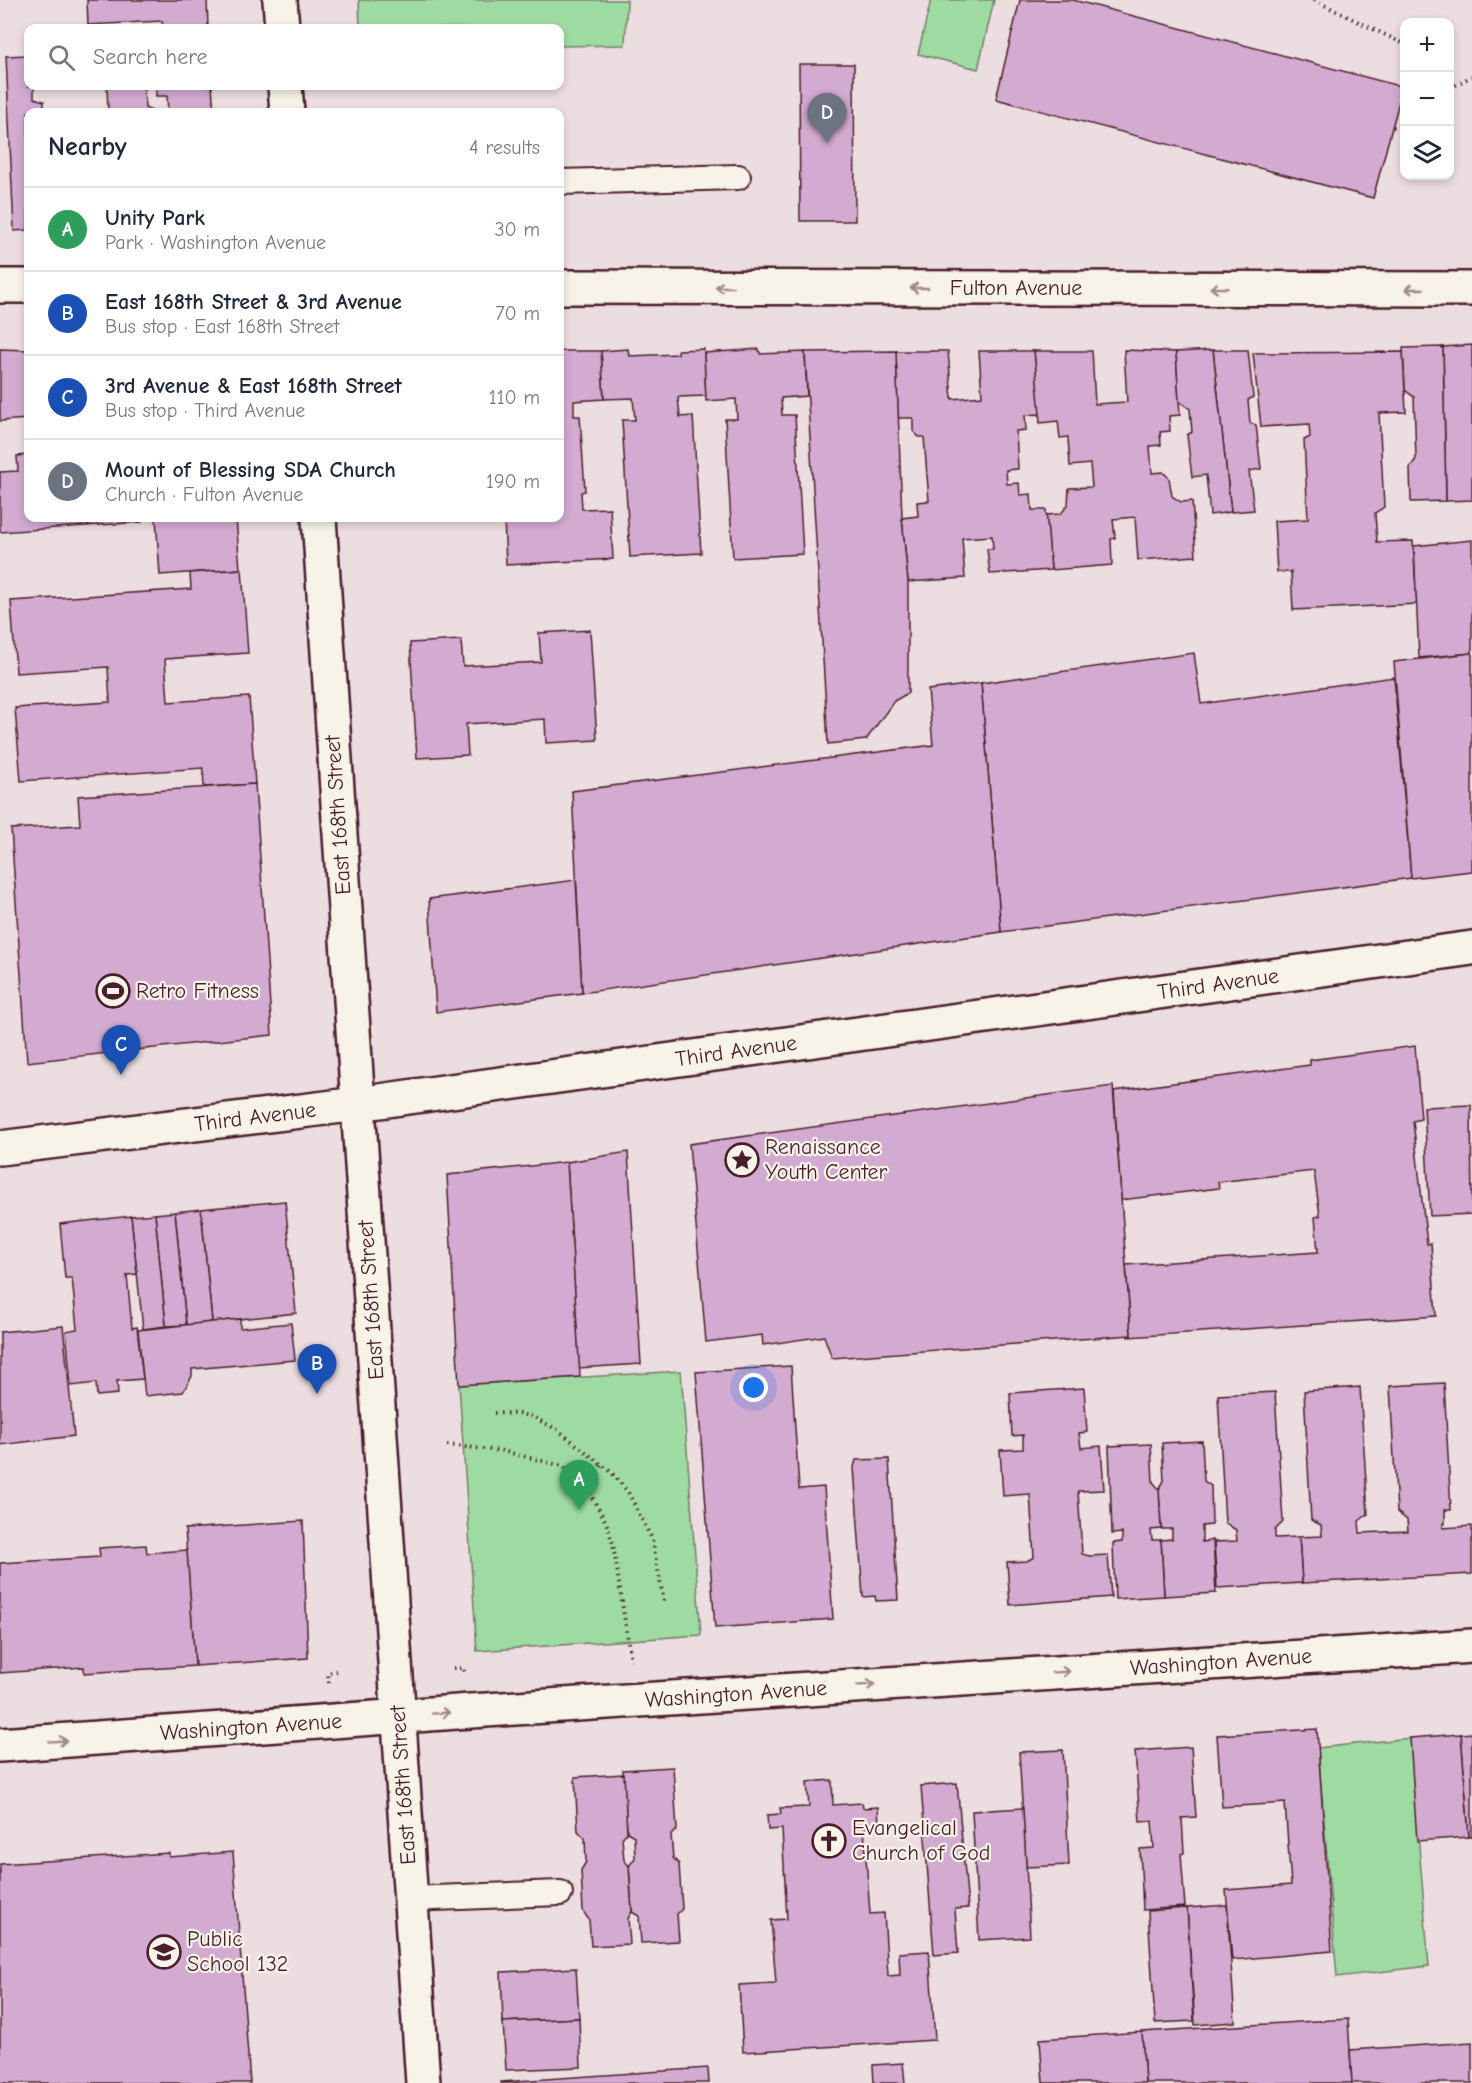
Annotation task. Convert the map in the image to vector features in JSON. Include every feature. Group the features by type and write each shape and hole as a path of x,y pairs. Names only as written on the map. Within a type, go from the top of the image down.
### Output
{"street":[{"path":"280,0 282,24"},
{"path":"285,90 287,108"},
{"path":"0,286 24,286"},
{"name":"Fulton Avenue","path":"564,287 1472,289"},
{"name":"East 168th Street","path":"319,522 423,2083"},
{"name":"Third Avenue","path":"0,1148 358,1104 1472,948"},
{"name":"Washington Avenue","path":"0,1745 398,1716 1472,1646"}],"lane":[{"path":"564,182 738,177"},
{"path":"411,1899 561,1893"}],"path":[{"path":"1314,0 1400,42"},
{"path":"1454,85 1472,76"},
{"path":"1393,127 1400,128"},
{"path":"494,1413 534,1417 558,1430 611,1472 628,1492 652,1539 664,1602"},
{"path":"447,1445 502,1451 563,1466 585,1485 606,1522 613,1544 631,1660"},
{"path":"585,1485 602,1464"},
{"path":"329,1686 328,1673 337,1671"}],"green space":[{"path":"359,0 627,0 625,45 564,46 564,24 360,24"},
{"path":"931,0 994,0 978,69 918,54"},
{"path":"681,1371 701,1635 477,1651 459,1385"},
{"path":"1410,1738 1429,1966 1337,1977 1318,1748"}],"building":[{"path":"87,0 207,0 208,24 162,24 162,21 88,24"},
{"path":"1020,0 1073,0 1400,86 1400,98 1373,198 996,99"},
{"path":"24,55 24,90 34,90 34,98 44,101 44,108 24,108 24,230 14,231 6,56"},
{"path":"799,64 854,64 855,221 800,221"},
{"path":"107,90 144,90 145,108 108,108"},
{"path":"156,90 212,90 214,108 168,108 167,96 156,96"},
{"path":"1472,345 1472,500 1446,501 1443,347"},
{"path":"1443,347 1446,501 1411,502 1410,468 1416,459 1414,397 1405,390 1403,348"},
{"path":"0,349 24,350 24,419 0,421"},
{"path":"628,349 629,356 678,354 678,350 704,349 706,396 678,397 680,417 693,416 701,553 630,557 622,420 635,420 633,398 604,399 601,351"},
{"path":"759,349 760,354 805,352 807,396 781,398 782,415 795,415 803,554 733,558 725,419 737,419 736,399 706,401 704,353"},
{"path":"1124,350 1176,352 1180,415 1169,416 1170,431 1160,432 1161,445 1150,446 1152,473 1163,472 1169,478 1172,496 1181,502 1192,501 1196,556 1138,560 1135,517 1113,519 1115,538 1111,539 1112,565 1051,570 1046,515 1060,514 1064,510 1068,505 1069,488 1092,487 1090,464 1070,466 1068,437 1060,438 1058,421 1040,423 1034,351 1092,351 1095,404 1127,402"},
{"path":"1213,350 1248,350 1253,397 1248,400 1250,423 1256,425 1261,469 1249,471 1254,510 1231,512"},
{"path":"1213,350 1231,512 1210,515 1206,475 1192,477 1187,435 1192,432 1190,409 1179,401 1176,352"},
{"path":"564,351 601,351 604,399 574,401 574,416 580,416 585,491 581,492 582,509 610,508 613,559 506,565 504,522 564,522"},
{"path":"896,351 948,351 952,399 982,396 979,351 1034,351 1040,414 1025,415 1026,430 1016,431 1018,469 1006,470 1007,484 1019,483 1020,495 1031,494 1032,510 1046,510 1051,570 990,574 987,549 993,549 992,536 962,538 965,578 908,582 902,518 918,516 917,502 929,501 924,437 919,437 913,431 913,418 898,418"},
{"path":"896,351 902,518 908,582 908,693 894,701 866,740 828,744 805,352"},
{"path":"1403,352 1406,412 1379,413 1384,507 1375,513 1377,542 1413,541 1417,604 1293,610 1291,572 1277,572 1274,521 1308,519 1304,440 1310,437 1309,424 1261,427 1253,353"},
{"path":"24,455 24,522 142,522 0,532 0,472 18,471 17,456"},
{"path":"156,522 236,522 240,569 160,575"},
{"path":"1472,540 1472,653 1419,658 1414,546"},
{"path":"242,569 248,653 165,659 168,702 249,697 255,784 204,787 203,768 21,781 15,708 110,702 108,667 16,673 11,601 191,589 190,573"},
{"path":"590,630 597,740 546,743 545,719 466,724 468,755 417,758 410,643 461,640 463,666 541,662 539,633"},
{"path":"1194,653 1201,704 1394,677 1411,878 1001,932 981,683"},
{"path":"1472,653 1472,871 1411,878 1394,662"},
{"path":"981,683 1001,932 582,993 572,791 933,745 928,690"},
{"path":"255,784 272,1035 27,1062 11,829 80,825 78,796"},
{"path":"576,880 582,993 436,1012 429,899"},
{"path":"1415,1046 1421,1119 1413,1121 1427,1244 1431,1243 1436,1316 1128,1337 1131,1335 1126,1265 1318,1252 1315,1217 1320,1216 1314,1171 1218,1182 1219,1188 1121,1200 1114,1091 1310,1065 1310,1060"},
{"path":"1113,1086 1131,1335 832,1358 824,1336 763,1345 762,1335 706,1342 689,1144"},
{"path":"1471,1105 1472,1214 1430,1216 1424,1107"},
{"path":"628,1152 641,1364 579,1368 567,1162"},
{"path":"567,1162 580,1377 459,1385 447,1175"},
{"path":"285,1201 296,1313 212,1322 201,1209"},
{"path":"201,1209 212,1322 186,1325 175,1212"},
{"path":"175,1212 186,1325 166,1326 155,1214"},
{"path":"155,1214 166,1326 143,1329 131,1216"},
{"path":"131,1216 137,1274 127,1275 132,1328 137,1327 143,1379 117,1381 118,1394 97,1396 96,1383 71,1386 66,1331 77,1329 72,1278 65,1278 60,1224"},
{"path":"240,1319 240,1328 291,1323 295,1360 192,1369 192,1376 183,1392 145,1396 138,1330"},
{"path":"63,1326 74,1436 0,1445 0,1332"},
{"path":"791,1366 799,1489 824,1487 833,1619 715,1628 696,1372"},
{"path":"1444,1383 1451,1510 1445,1510 1443,1528 1472,1526 1472,1574 1302,1583 1299,1537 1322,1536 1321,1525 1311,1520 1304,1391 1360,1387 1368,1514 1359,1521 1360,1533 1408,1531 1407,1520 1397,1512 1390,1386"},
{"path":"1084,1388 1087,1432 1079,1433 1081,1448 1101,1446 1104,1490 1078,1491 1082,1554 1108,1555 1111,1597 1010,1605 1007,1562 1027,1561 1034,1557 1030,1494 1003,1496 1000,1450 1023,1449 1023,1435 1012,1436 1010,1393"},
{"path":"1275,1392 1283,1522 1275,1530 1275,1538 1299,1537 1302,1583 1217,1588 1214,1542 1237,1541 1236,1530 1225,1523 1218,1395"},
{"path":"1202,1441 1204,1481 1211,1486 1212,1525 1202,1526 1202,1542 1213,1540 1216,1593 1164,1596 1161,1540 1172,1539 1172,1529 1161,1529 1159,1489 1164,1481 1162,1443"},
{"path":"1151,1444 1153,1482 1159,1489 1161,1529 1151,1530 1152,1540 1161,1540 1164,1596 1115,1599 1113,1543 1122,1542 1122,1533 1112,1534 1109,1446"},
{"path":"889,1459 898,1600 876,1601 875,1596 863,1597 854,1467 856,1460"},
{"path":"303,1521 308,1658 195,1666 185,1529"},
{"path":"146,1545 147,1553 187,1550 195,1666 84,1673 84,1667 0,1673 0,1563 100,1557 99,1548"},
{"path":"1317,1729 1332,1951 1232,1960 1226,1890 1291,1885 1285,1803 1222,1807 1217,1735"},
{"path":"1472,1733 1472,1837 1469,1837 1461,1734"},
{"path":"1461,1734 1469,1837 1417,1841 1410,1738"},
{"path":"1191,1747 1196,1817 1182,1818 1184,1853 1181,1854 1185,1907 1143,1910 1140,1849 1154,1848 1152,1821 1140,1822 1135,1751"},
{"path":"1063,1750 1069,1865 1026,1867 1019,1752"},
{"path":"673,1767 677,1830 671,1835 673,1858 679,1864 682,1909 677,1914 679,1941 641,1943 639,1916 632,1912 629,1866 635,1858 634,1836 627,1832 623,1770"},
{"path":"624,1774 627,1832 622,1838 624,1860 629,1866 632,1912 628,1918 630,1944 591,1946 589,1920 583,1911 581,1870 586,1862 585,1838 578,1831 575,1777"},
{"path":"832,1780 833,1805 862,1803 863,1808 878,1807 879,1827 864,1828 870,1914 884,1913 888,1976 900,1975 899,1953 929,1951 935,2040 743,2052 739,1985 776,1983 771,1920 787,1919 782,1829 768,1830 767,1815 781,1814 780,1808 809,1807 807,1782"},
{"path":"957,1783 968,1908 955,1909 958,1953 934,1955 921,1786"},
{"path":"1023,1808 1030,1937 979,1940 972,1811"},
{"name":"Public School 132","path":"233,1852 250,2083 0,2083 0,1864 169,1853 169,1857"},
{"path":"1227,1905 1235,2022 1195,2025 1187,1908"},
{"path":"1187,1908 1194,2021 1155,2023 1148,1911"},
{"path":"576,1968 579,2018 503,2022 501,1972"},
{"path":"579,2018 581,2067 506,2070 503,2022"},
{"path":"1348,2019 1352,2083 1145,2083 1142,2032"},
{"path":"1142,2032 1145,2083 1043,2083 1040,2039"},
{"path":"1472,2042 1472,2083 1352,2083 1350,2050"},
{"path":"903,2063 905,2083 874,2083 873,2065"},
{"path":"708,2068 709,2083 501,2083 501,2082"}],"place":[{"name":"Mount of Blessing SDA Church","path":"827,143"},
{"name":"Retro Fitness","path":"113,991"},
{"name":"3rd Avenue & East 168th Street","path":"121,1075"},
{"name":"Renaissance Youth Center","path":"742,1160"},
{"name":"East 168th Street & 3rd Avenue","path":"317,1394"},
{"name":"Unity Park","path":"579,1510"},
{"name":"Evangelical Church of God","path":"829,1841"},
{"name":"Public School 132","path":"164,1952"}]}
